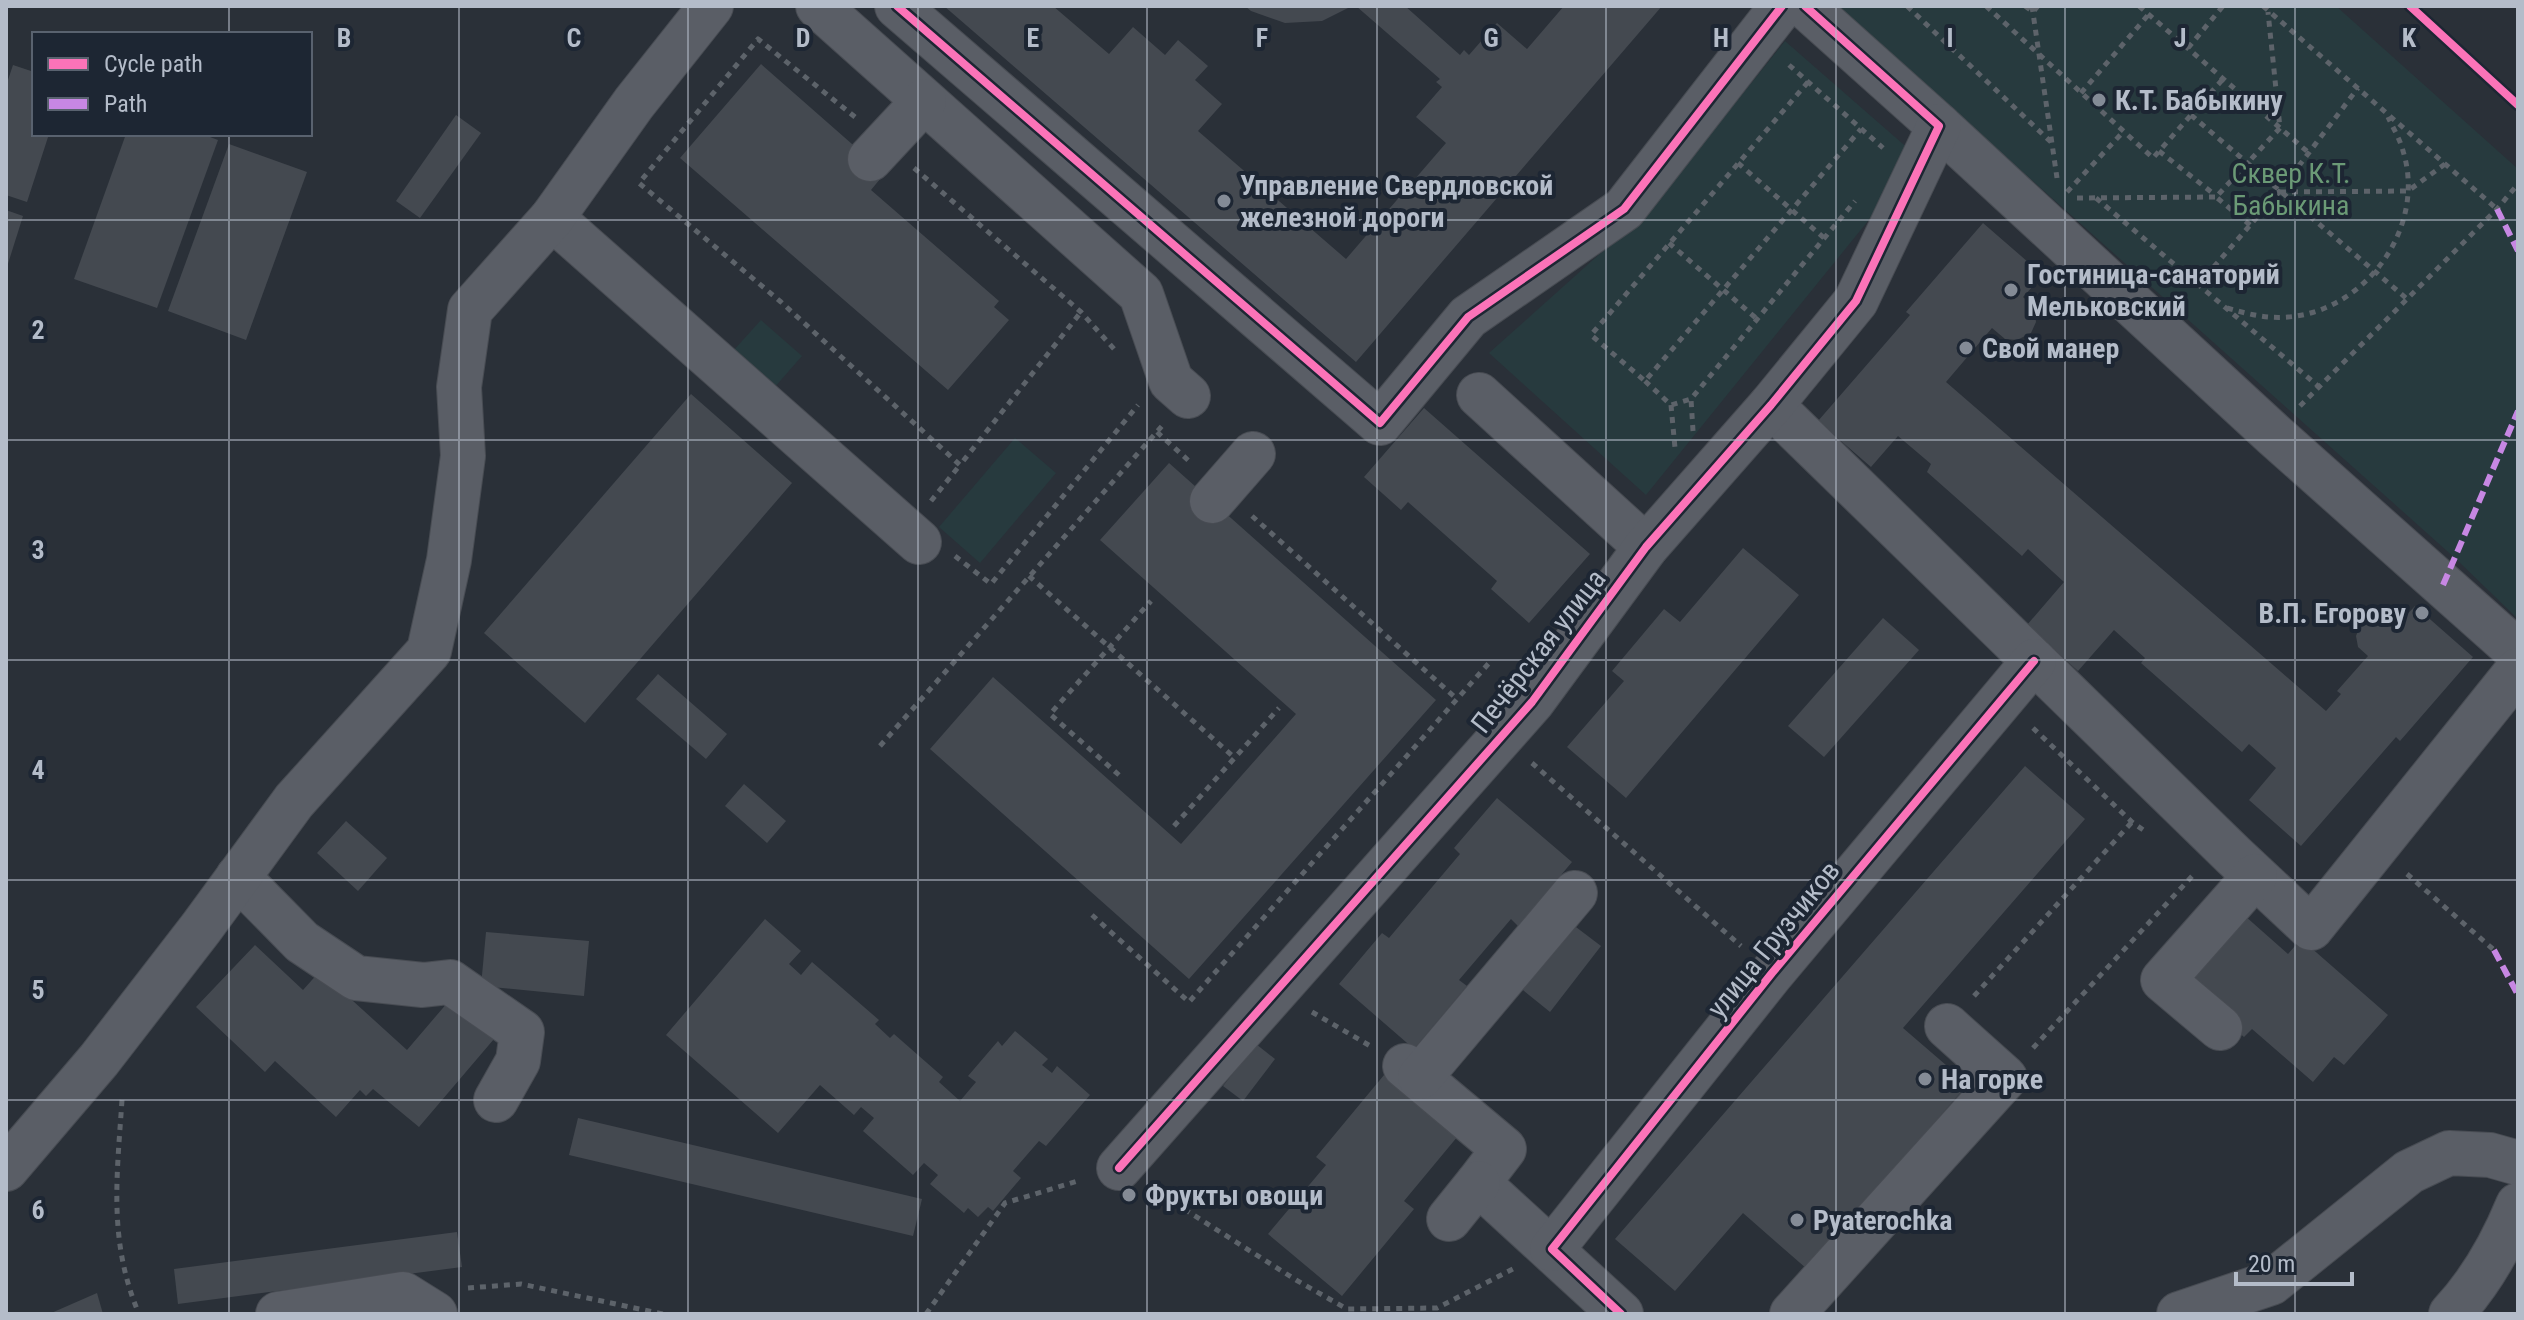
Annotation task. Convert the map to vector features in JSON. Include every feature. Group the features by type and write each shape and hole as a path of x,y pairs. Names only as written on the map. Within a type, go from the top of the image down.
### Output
{"street":[{"path":"6,1169 99,1060 294,801 429,651 449,560 463,456 459,387 470,310 552,218 634,103 711,6"},
{"path":"818,6 1141,294 1171,381 1188,396"},
{"path":"897,6 1380,423 1468,317 1624,209 1782,6"},
{"path":"1805,6 2274,435 2518,652"},
{"path":"878,151 924,101"},
{"name":"Печёрская улица","path":"1119,1168 1532,702 1646,547 1771,405 1856,301 1939,126"},
{"path":"552,218 933,546"},
{"path":"1479,395 1646,547"},
{"path":"1771,405 2311,928 2518,670"},
{"path":"1217,495 1253,454"},
{"name":"улица Грузчиков","path":"1552,1249 1772,973 2034,661"},
{"path":"2220,1028 2163,980 2255,876"},
{"path":"238,877 302,942 356,978 423,985 450,982 522,1032 518,1061 496,1100"},
{"path":"1449,1219 1504,1149 1413,1071 1575,893"},
{"path":"1792,1314 2005,1078 1947,1026"},
{"path":"2179,1314 2265,1304 2409,1172 2449,1153 2490,1155 2518,1163"},
{"path":"1478,1183 1621,1314"},
{"path":"2451,1314 2468,1295 2507,1231 2518,1205"},
{"path":"278,1314 419,1304"}],"path":[{"path":"1907,6 2051,142"},
{"path":"1915,13 1921,6"},
{"path":"1986,6 2153,158 2223,79"},
{"path":"2025,6 2034,8 2060,199"},
{"path":"2139,6 2309,153"},
{"path":"2188,48 2223,6"},
{"path":"2266,8 2497,209"},
{"path":"2060,199 2216,197 2280,128 2266,8"},
{"path":"2081,93 2149,14"},
{"path":"1081,312 960,465 781,302 639,183 758,39 878,151 1081,312 1121,356"},
{"path":"1779,57 1892,156"},
{"path":"1691,399 1693,430 1676,451 1671,405 1591,335 1808,82"},
{"path":"2198,285 2279,192 2358,88"},
{"path":"2191,115 2406,298"},
{"path":"2227,308 2258,317 2289,317 2320,311 2348,297 2376,272 2391,251 2403,222 2408,191 2404,152 2388,117"},
{"path":"1645,381 1861,129"},
{"path":"2060,199 2124,131"},
{"path":"2159,151 2250,225"},
{"path":"1738,163 1824,238"},
{"path":"2279,192 2408,191 2446,164"},
{"path":"2095,198 2318,386 2497,209 2518,184"},
{"path":"1671,405 1691,399 1863,191"},
{"path":"1669,243 1757,319"},
{"path":"880,746 1188,396"},
{"path":"933,546 991,584 1140,402"},
{"path":"1157,432 1217,495 1457,699"},
{"path":"1029,576 1235,758"},
{"path":"1119,775 1050,714 1151,601"},
{"path":"1092,915 1189,1002 1489,663"},
{"path":"1174,826 1279,708"},
{"path":"1501,736 1772,973"},
{"path":"1947,1026 2132,822"},
{"path":"2005,1078 2198,869"},
{"path":"2434,897 2494,950"},
{"path":"1276,991 1413,1071"},
{"path":"123,1097 115,1201 118,1243 138,1311"},
{"path":"926,1314 1005,1203 1119,1168 1347,1309 1437,1308 1552,1249"},
{"path":"419,1304 521,1284 663,1314"}],"green space":[{"name":"Сквер К.Т. Бабыкина","path":"1837,6 2336,6 2518,169 2518,619 2456,559"},
{"path":"1785,41 1919,158 1646,495 1489,353 1651,208"},
{"path":"761,320 802,356 774,388 733,351"},
{"path":"1015,438 1056,473 980,563 939,527"}],"building":[{"name":"Управление Свердловской железной дороги","path":"944,6 1053,6 1109,54 1133,27 1165,55 1178,40 1208,66 1195,80 1222,104 1198,131 1346,259 1446,143 1416,117 1442,87 1436,82 1440,79 1356,6 1405,6 1460,55 1464,50 1469,55 1497,23 1527,49 1564,6 1662,6 1356,362"},
{"path":"1245,6 1352,6 1322,21 1285,23"},
{"path":"761,64 885,173 871,190 999,301 994,307 1009,320 948,390 680,158"},
{"path":"13,65 32,71 32,136 48,136 27,202 6,195 6,86"},
{"path":"456,115 481,133 420,218 396,201"},
{"path":"125,136 207,136 218,140 157,308 74,279"},
{"path":"229,144 307,172 246,340 168,311"},
{"path":"6,210 23,216 7,267 6,266"},
{"path":"1983,223 2043,275 2023,297 2034,307 2036,322 2031,333 2017,340 2005,339 1992,328 1946,382 2326,711 2341,694 2337,691 2368,656 2358,647 2356,636 2363,618 2375,614 2388,616 2398,624 2415,606 2473,657 2400,741 2396,737 2301,846 2249,800 2276,768 2249,744 2242,752 2141,663 2145,658 2114,630 2078,671 2027,625 2064,582 2028,549 2022,556 1927,472 1931,464 1898,436 1871,467 1818,421 1910,315 1906,312"},
{"path":"691,394 792,483 585,723 484,633"},
{"path":"1424,408 1590,554 1529,623 1491,589 1497,581 1408,502 1401,510 1364,477"},
{"path":"1169,463 1436,700 1189,979 930,749 993,677 1181,844 1296,714 1100,540"},
{"path":"1743,548 1799,595 1626,798 1567,747 1624,681 1612,671 1664,609 1680,622"},
{"path":"1883,618 1919,650 1824,757 1788,726"},
{"path":"658,674 727,734 706,759 636,699"},
{"path":"2025,766 2085,819 1903,1028 1968,1084 1807,1269 1743,1213 1675,1291 1615,1239"},
{"path":"744,784 786,821 767,843 725,806"},
{"path":"1497,798 1572,862 1518,926 1511,919 1459,980 1467,986 1414,1049 1339,984 1382,933 1389,938 1460,854 1454,848"},
{"path":"346,821 387,858 358,891 317,853"},
{"path":"2236,908 2288,954 2301,939 2388,1015 2344,1065 2334,1057 2313,1082 2252,1029 2244,1037 2175,977"},
{"path":"765,919 801,951 789,964 801,975 812,962 879,1020 875,1024 890,1038 894,1034 943,1077 939,1082 960,1101 976,1082 968,1076 998,1041 1002,1046 1015,1031 1048,1059 1042,1065 1052,1073 1057,1066 1090,1095 1046,1146 1039,1141 1013,1171 1021,1178 993,1211 988,1207 978,1217 968,1208 964,1213 930,1184 938,1175 924,1163 913,1175 863,1131 874,1118 861,1107 854,1115 820,1085 778,1133 666,1035"},
{"path":"1568,921 1601,946 1550,1012 1518,986"},
{"path":"486,932 589,941 584,996 481,986"},
{"path":"255,945 303,990 320,971 407,1050 448,1002 494,1039 419,1127 373,1089 366,1096 360,1090 336,1117 275,1061 265,1072 196,1007"},
{"path":"1256,1044 1275,1059 1243,1101 1223,1086"},
{"path":"1384,1075 1458,1136 1404,1201 1414,1209 1342,1296 1268,1234 1326,1165 1316,1157"},
{"path":"578,1118 922,1199 913,1236 569,1155"},
{"path":"457,1232 462,1267 178,1304 174,1269"},
{"path":"97,1293 103,1314 49,1314"}],"marked path":[{"path":"2497,209 2518,251"},
{"path":"2443,585 2518,411"},
{"path":"2494,950 2518,995"}],"cycle path":[{"path":"897,6 1380,423 1468,317 1624,209 1782,6"},
{"path":"1119,1168 1532,702 1646,547 1771,405 1856,301 1939,126 1805,6"},
{"path":"2410,6 2518,105"},
{"path":"1621,1314 1552,1249 1772,973 2034,661"}],"place":[{"name":"К.Т. Бабыкину","path":"2099,100"},
{"name":"Управление Свердловской железной дороги","path":"1224,201"},
{"name":"Гостиница-санаторий Мельковский","path":"2011,290"},
{"name":"Свой манер","path":"1966,348"},
{"name":"В.П. Егорову","path":"2422,613"},
{"name":"На горке","path":"1925,1079"},
{"name":"Фрукты овощи","path":"1129,1195"},
{"name":"Pyaterochka","path":"1797,1220"}]}
